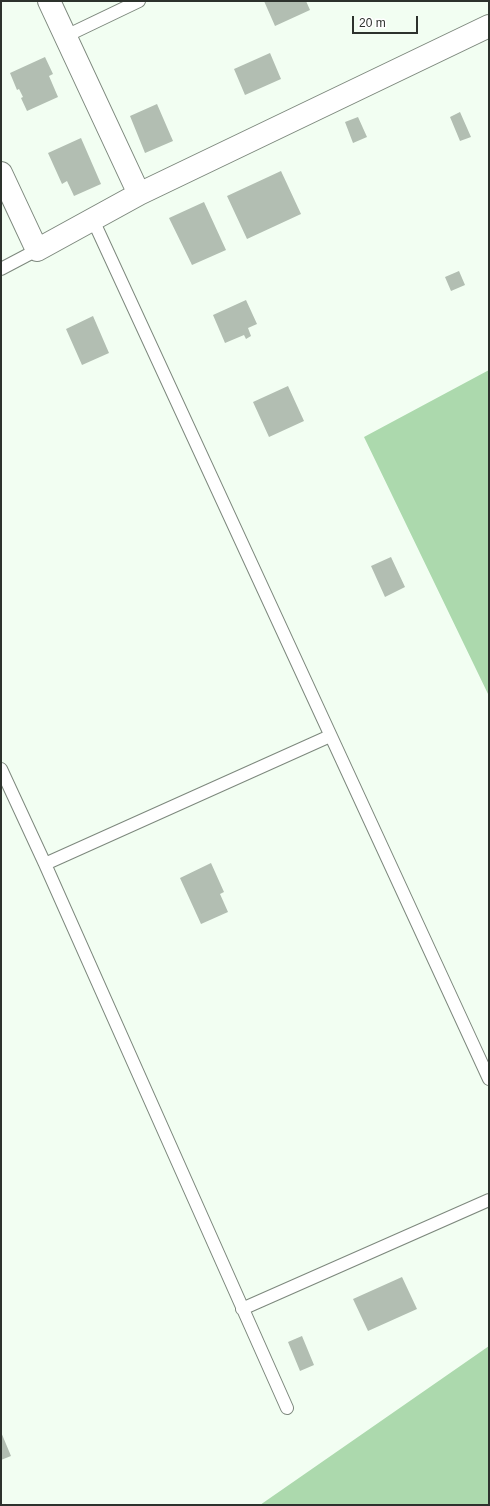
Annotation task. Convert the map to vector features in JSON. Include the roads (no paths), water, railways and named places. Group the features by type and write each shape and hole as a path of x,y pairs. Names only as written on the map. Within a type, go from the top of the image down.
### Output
{"street":[{"path":"50,1 139,194"},
{"path":"1,173 37,250 139,194 489,26"}],"lane":[{"path":"66,36 139,1"},
{"path":"93,220 489,1078"},
{"path":"1,269 37,250"},
{"path":"45,864 330,736"},
{"path":"1,769 45,864 287,1408"},
{"path":"242,1309 489,1200"}]}
